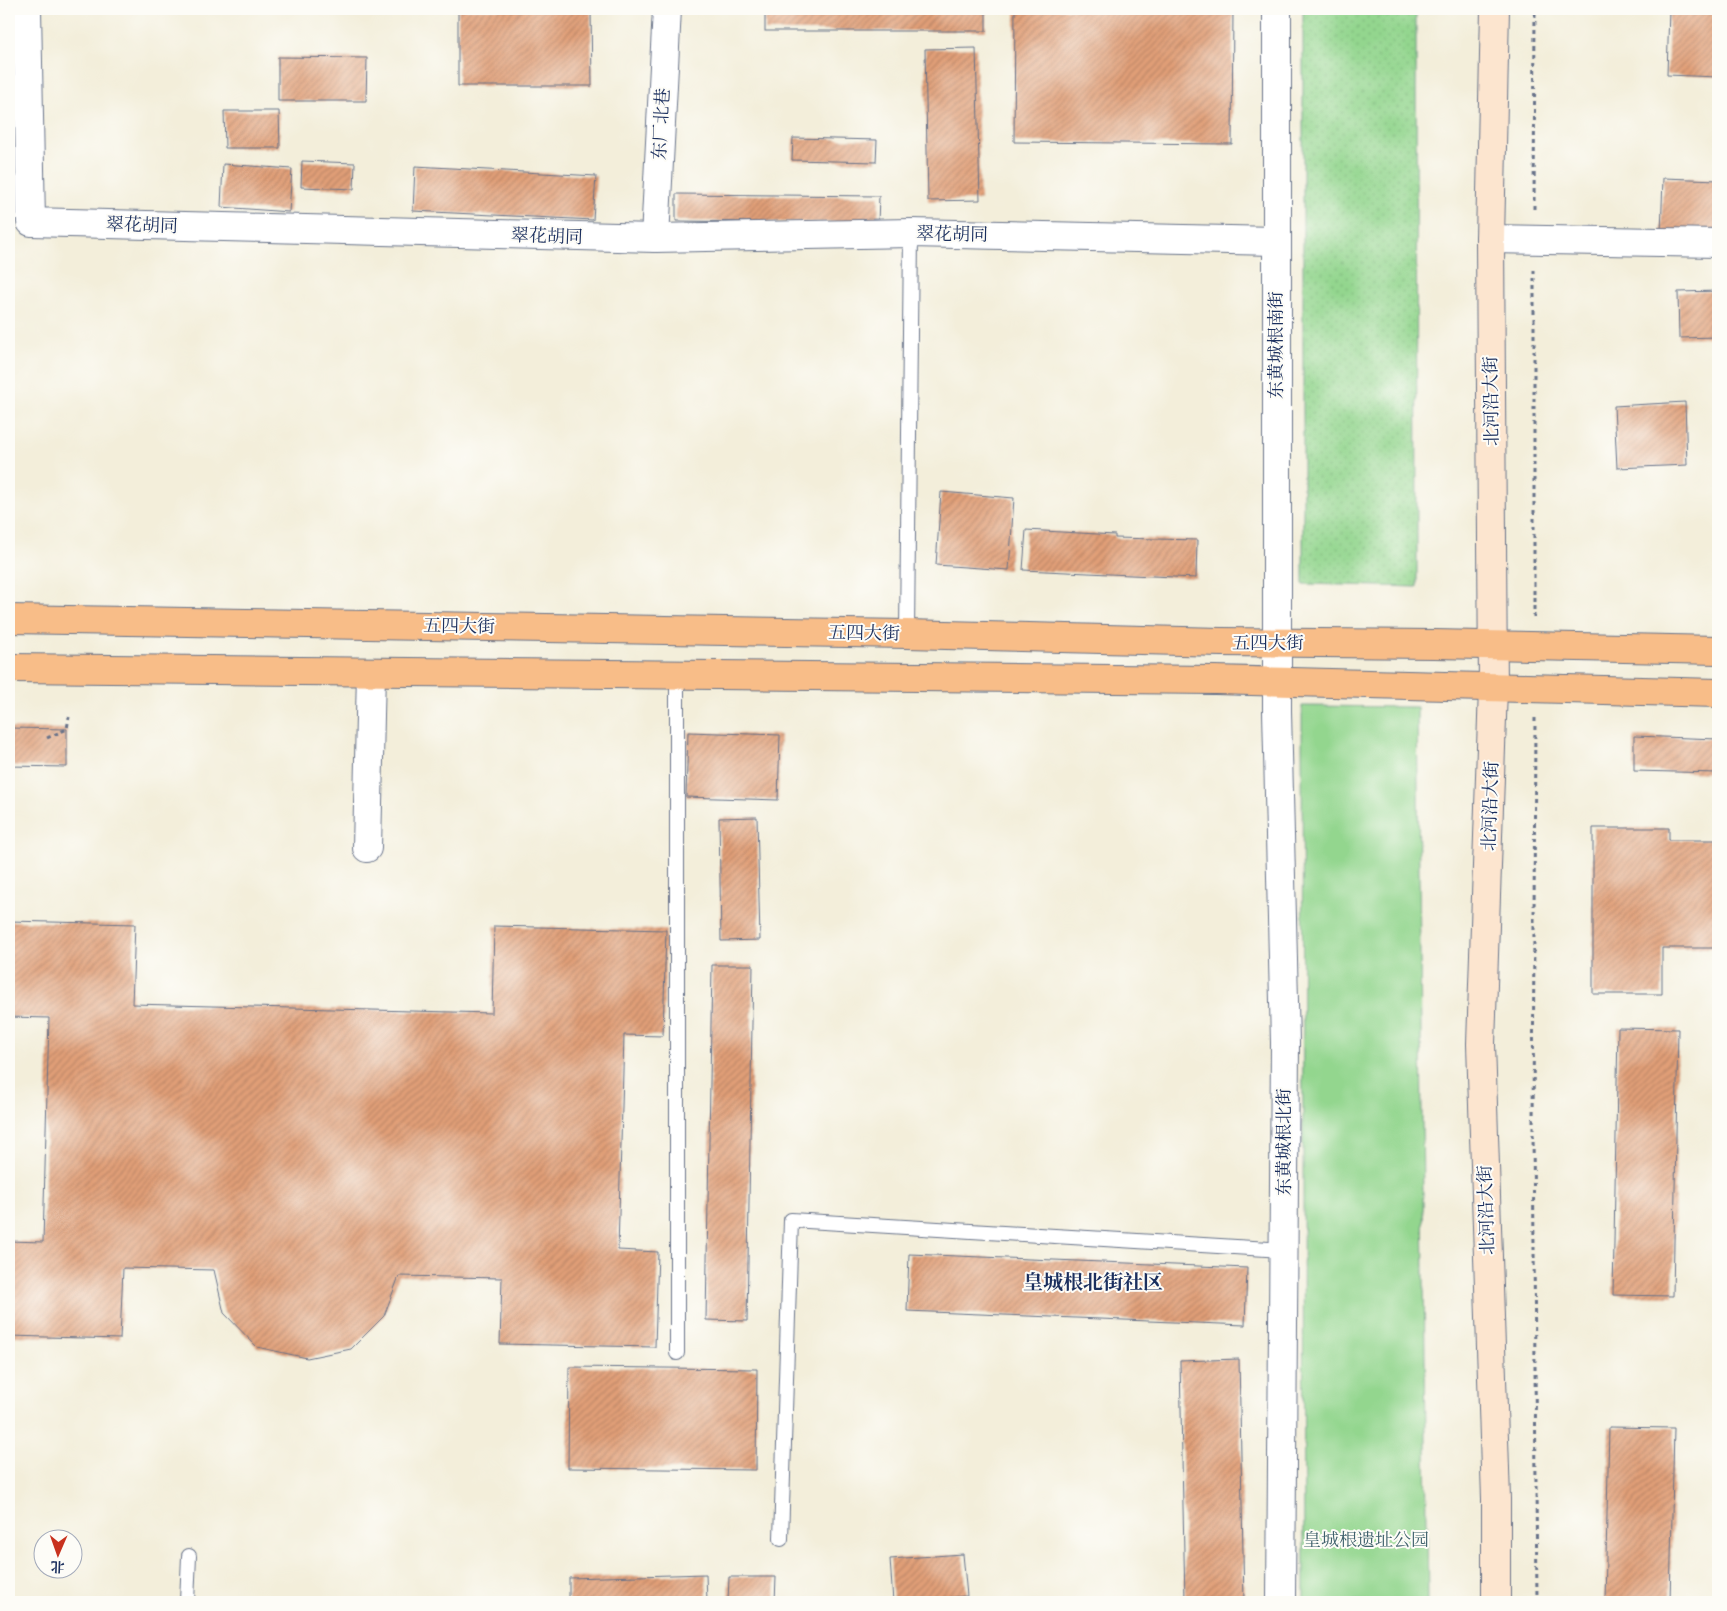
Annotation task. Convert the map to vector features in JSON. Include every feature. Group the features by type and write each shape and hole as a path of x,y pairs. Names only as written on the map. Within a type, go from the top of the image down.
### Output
{"main road":[{"name":"北河沿大街","path":"1495,9 1490,239 1493,688 1481,1044 1495,1489 1496,1602"},
{"name":"五四大街","path":"9,619 1718,650"},
{"path":"9,668 1277,682 1718,694"}],"street":[{"name":"翠花胡同","path":"27,9 31,222 654,238 911,233 1276,241"},
{"name":"东厂北巷","path":"654,238 667,9"},
{"name":"东黄城根南街","path":"1277,9 1277,682"},
{"path":"1490,239 1718,242"},
{"path":"367,848 371,672"},
{"name":"东黄城根北街","path":"1277,682 1285,1043 1281,1602"}],"lane":[{"path":"907,634 911,233"},
{"path":"677,674 677,1352"},
{"path":"781,1539 792,1220 1284,1250"},
{"path":"187,1602 189,1556"}],"path":[{"path":"1534,647 1535,9"},
{"path":"1534,689 1533,1131 1537,1602"},
{"path":"47,738 68,729 69,717"}],"green space":[{"path":"1303,9 1416,9 1417,587 1303,584"},
{"name":"皇城根遗址公园","path":"1302,706 1417,707 1428,1602 1304,1602"}],"building":[{"path":"458,9 591,9 592,86 458,86"},
{"path":"765,9 986,9 986,31 765,31"},
{"path":"1015,9 1233,9 1232,144 1014,142"},
{"path":"1669,9 1718,9 1718,77 1667,75"},
{"path":"976,48 980,200 928,201 925,49"},
{"path":"278,57 367,58 366,101 278,101"},
{"path":"224,111 279,111 280,148 225,148"},
{"path":"793,138 877,140 876,162 792,160"},
{"path":"302,161 355,163 354,189 301,187"},
{"path":"223,164 292,169 289,212 221,207"},
{"path":"415,166 596,176 593,220 413,211"},
{"path":"1663,178 1718,180 1718,235 1661,233"},
{"path":"676,194 879,196 878,223 676,221"},
{"path":"1718,291 1718,337 1679,338 1678,292"},
{"path":"1685,402 1687,465 1617,468 1614,406"},
{"path":"941,492 1014,498 1009,570 936,565"},
{"path":"1026,530 1115,535 1115,538 1197,540 1196,578 1023,570"},
{"path":"9,728 67,729 67,767 9,766"},
{"path":"688,732 780,735 778,800 686,797"},
{"path":"1634,736 1718,739 1718,773 1634,771"},
{"path":"757,817 760,940 721,941 719,818"},
{"path":"1593,828 1669,828 1669,840 1718,840 1718,948 1662,948 1662,994 1593,994"},
{"path":"9,921 135,924 132,1004 492,1013 494,926 666,930 663,1036 624,1035 618,1250 658,1252 655,1347 500,1344 502,1278 399,1276 384,1316 351,1349 307,1358 257,1347 224,1313 214,1270 123,1268 120,1339 9,1336 9,1241 43,1242 49,1018 9,1017"},
{"path":"712,965 753,965 747,1321 706,1320"},
{"path":"1618,1028 1678,1029 1673,1296 1613,1295"},
{"path":"909,1254 1247,1268 1245,1325 907,1311"},
{"path":"1239,1359 1244,1602 1185,1602 1180,1361"},
{"path":"569,1367 757,1369 756,1470 568,1468"},
{"path":"1609,1427 1674,1428 1670,1602 1605,1602"},
{"path":"963,1554 967,1596 893,1602 890,1559"},
{"path":"706,1574 707,1602 569,1602 569,1578"},
{"path":"729,1577 776,1577 775,1602 728,1602"}],"district":[{"name":"皇城根北街社区","path":"1093,1282"}]}
